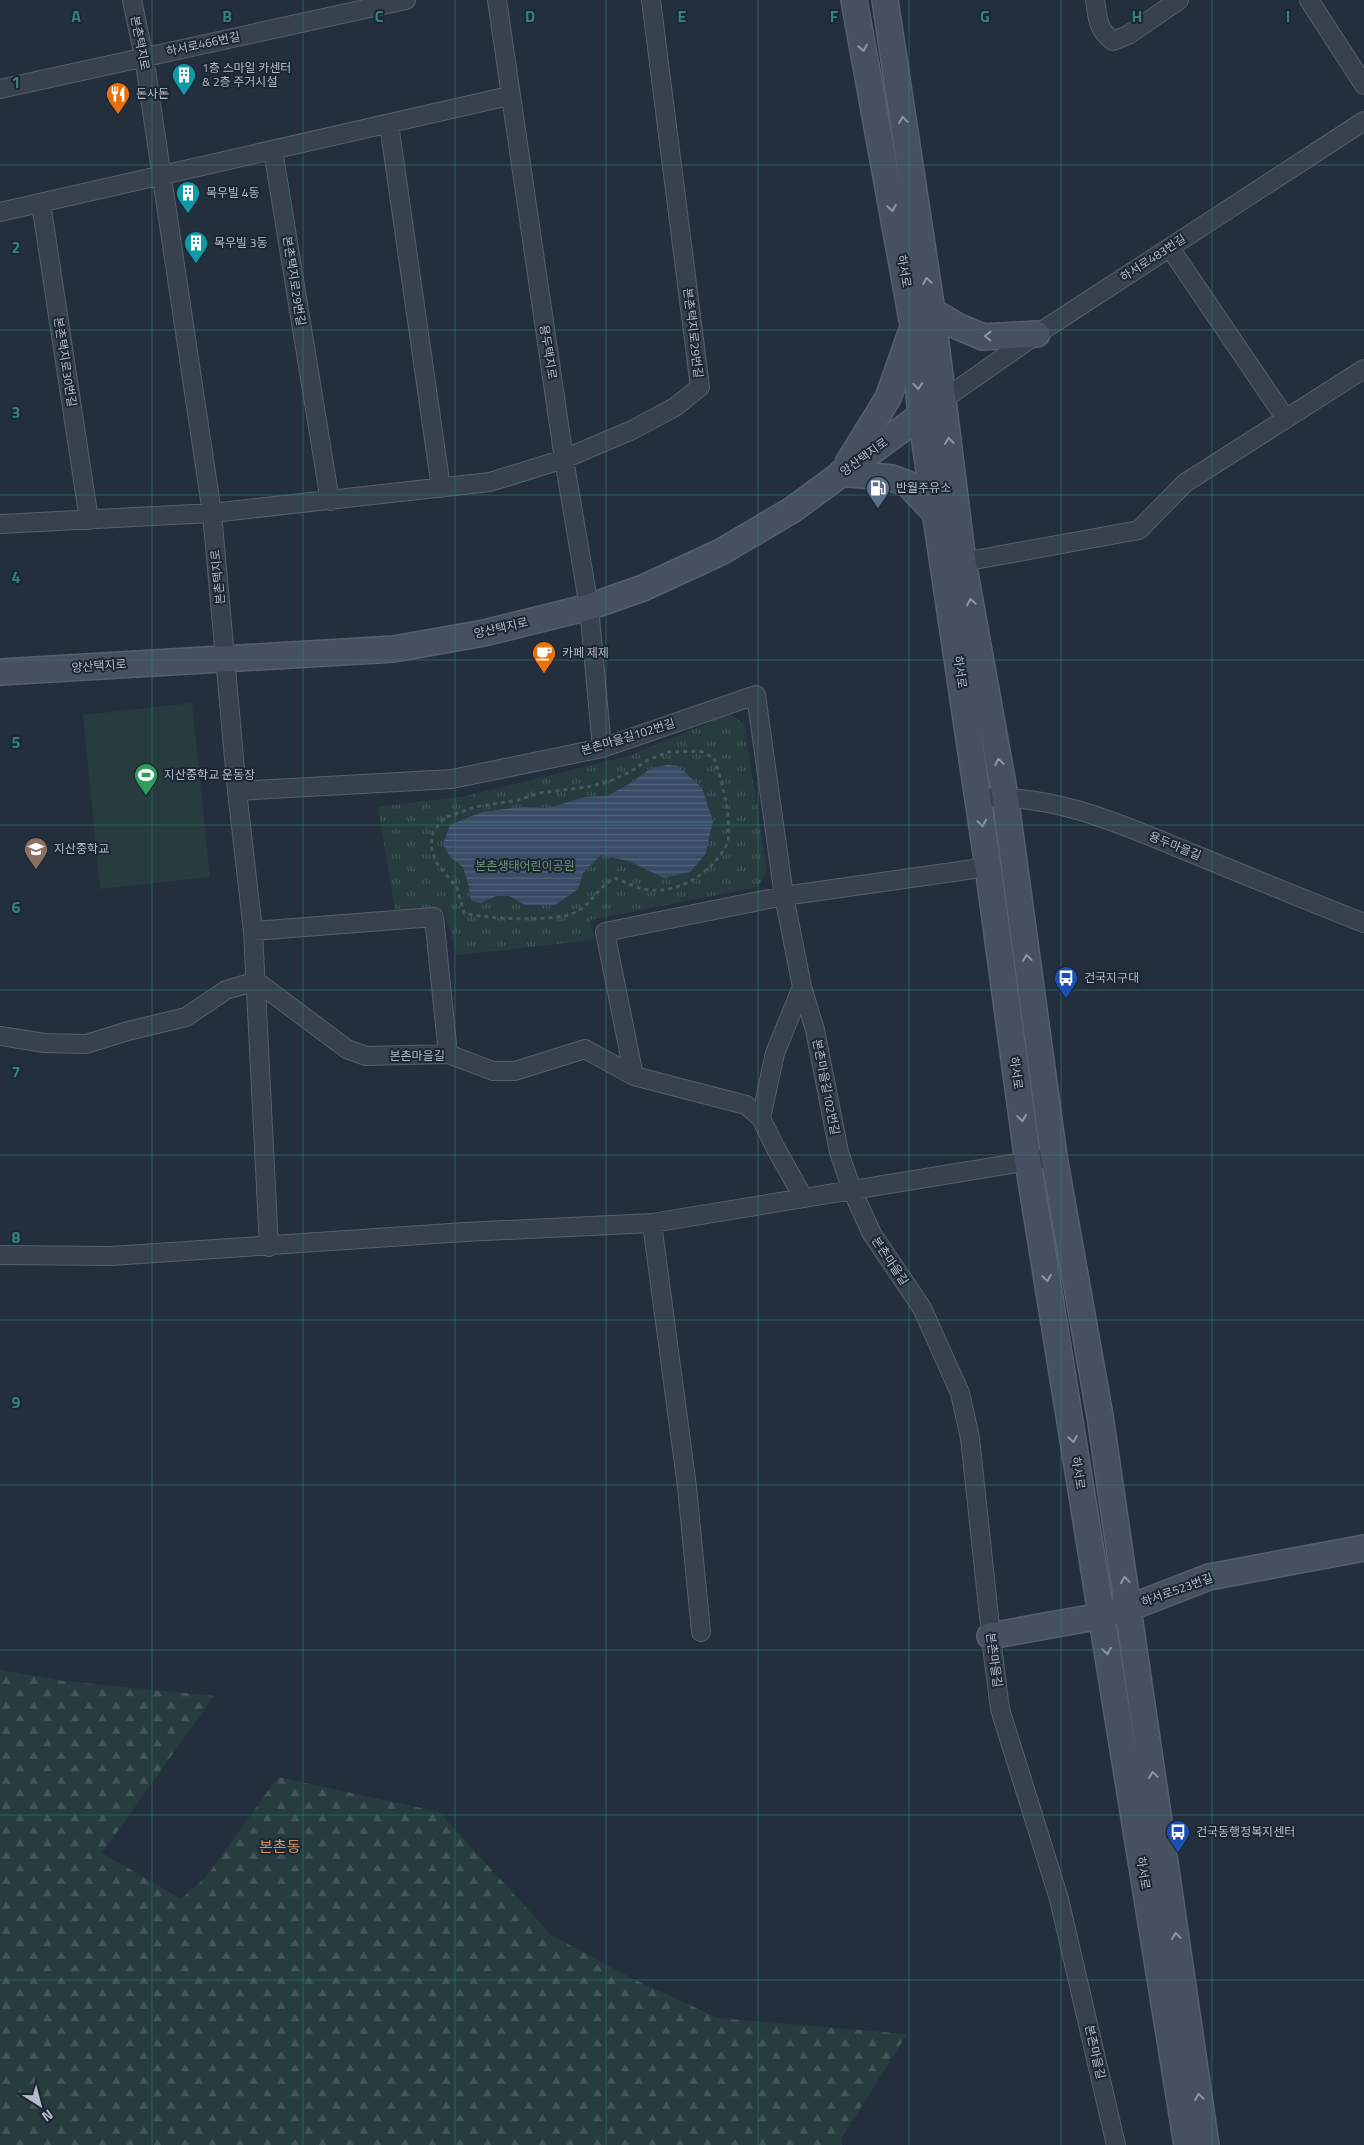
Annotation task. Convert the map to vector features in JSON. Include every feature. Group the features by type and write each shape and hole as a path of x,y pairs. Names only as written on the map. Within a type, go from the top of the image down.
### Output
{"main road":[{"name":"하서로","path":"854,0 923,318 944,399 963,562 1005,796 1054,1158 1100,1416 1206,2145"},
{"name":"하서로","path":"885,0 923,318 921,416 988,866 1028,1162 1187,2145"},
{"path":"937,515 908,484 892,478 841,473 888,398 923,318 959,327 983,337 1037,334"},
{"name":"양산택지로","path":"0,672 394,649 484,633 589,607 642,588 721,552 792,510 944,399"},
{"name":"하서로523번길","path":"990,1636 1101,1616 1129,1608 1210,1577 1364,1548"}],"street":[{"name":"본촌택지로","path":"132,0 144,57 212,513 237,791 253,931 269,1247"},
{"name":"하서로466번길","path":"0,89 406,0"},
{"name":"용두택지로","path":"497,0 509,96 564,459 589,607 602,748"},
{"name":"본촌택지로29번길","path":"212,513 490,482 564,459 632,430 675,407 700,387 651,0"},
{"path":"1095,0 1098,22 1103,33 1113,40 1128,35 1179,0"},
{"path":"1309,0 1364,85"},
{"path":"0,212 509,96"},
{"name":"하서로483번길","path":"944,399 1037,334 1364,121"},
{"path":"389,124 441,488"},
{"name":"본촌택지로29번길","path":"273,150 330,500"},
{"name":"본촌택지로30번길","path":"41,203 89,520"},
{"path":"1170,248 1286,419"},
{"path":"963,562 1139,530 1185,483 1364,369"},
{"path":"0,524 212,513"},
{"name":"본촌마을길102번길","path":"237,791 452,779 602,748 756,696 784,896 802,988 815,1030 839,1152 852,1190"},
{"name":"용두마을길","path":"978,798 1005,796 1073,807 1364,924"},
{"path":"634,1076 605,932 784,896 988,866"},
{"path":"253,931 434,917 448,1054"},
{"path":"0,1036 45,1043 86,1044 128,1031 186,1017 226,990 256,981"},
{"name":"본촌마을길","path":"256,981 347,1049 366,1056 448,1054 493,1071 515,1071 585,1049 634,1076 746,1106 761,1118"},
{"path":"802,988 775,1053 761,1118 803,1197"},
{"path":"0,1255 112,1256 269,1247 465,1232 652,1222 1054,1158"},
{"name":"본촌마을길","path":"852,1190 872,1234 922,1308 960,1393 970,1438 990,1636 1000,1709 1059,1899 1116,2145"},
{"path":"652,1222 687,1487 701,1632"}],"path":[{"path":"700,751 714,758 719,773 726,809 728,841 717,860 690,884 665,890 642,889 614,878 604,884 577,912 564,916 534,919 474,916 464,913 457,888 436,862 431,846 433,832 444,818 475,808 518,800 539,793 587,787 608,782 628,773 648,760 668,752 700,751"}],"green space":[{"name":"지산중학교 운동장","path":"192,703 210,877 100,889 83,715"},
{"name":"본촌생태어린이공원","path":"730,714 744,724 767,871 758,887 590,920 594,940 457,955 444,910 395,910 378,807 466,796 628,756"},
{"path":"0,1670 64,1681 214,1696 102,1853 181,1899 206,1877 278,1777 439,1812 551,1935 631,1978 718,2018 907,2034 841,2139 842,2145 0,2145"}],"water":[{"path":"668,765 678,766 702,788 713,821 705,855 690,872 664,878 628,861 601,855 583,873 578,889 555,905 525,905 509,896 498,895 481,903 471,901 463,867 450,857 443,844 450,825 482,812 523,807 548,808 585,797 607,796 631,783 651,768"}],"place":[{"name":"1층 스마일 카센터 & 2층 주거시설","path":"184,96"},
{"name":"돈사돈","path":"118,115"},
{"name":"목우빌 4동","path":"188,214"},
{"name":"목우빌 3동","path":"196,264"},
{"name":"반월주유소","path":"878,509"},
{"name":"카페 제제","path":"544,674"},
{"name":"지산중학교 운동장","path":"146,796"},
{"name":"지산중학교","path":"36,870"},
{"name":"건국지구대","path":"1066,999"},
{"name":"건국동행정복지센터","path":"1178,1853"}],"district":[{"name":"본촌동","path":"280,1847"}]}
